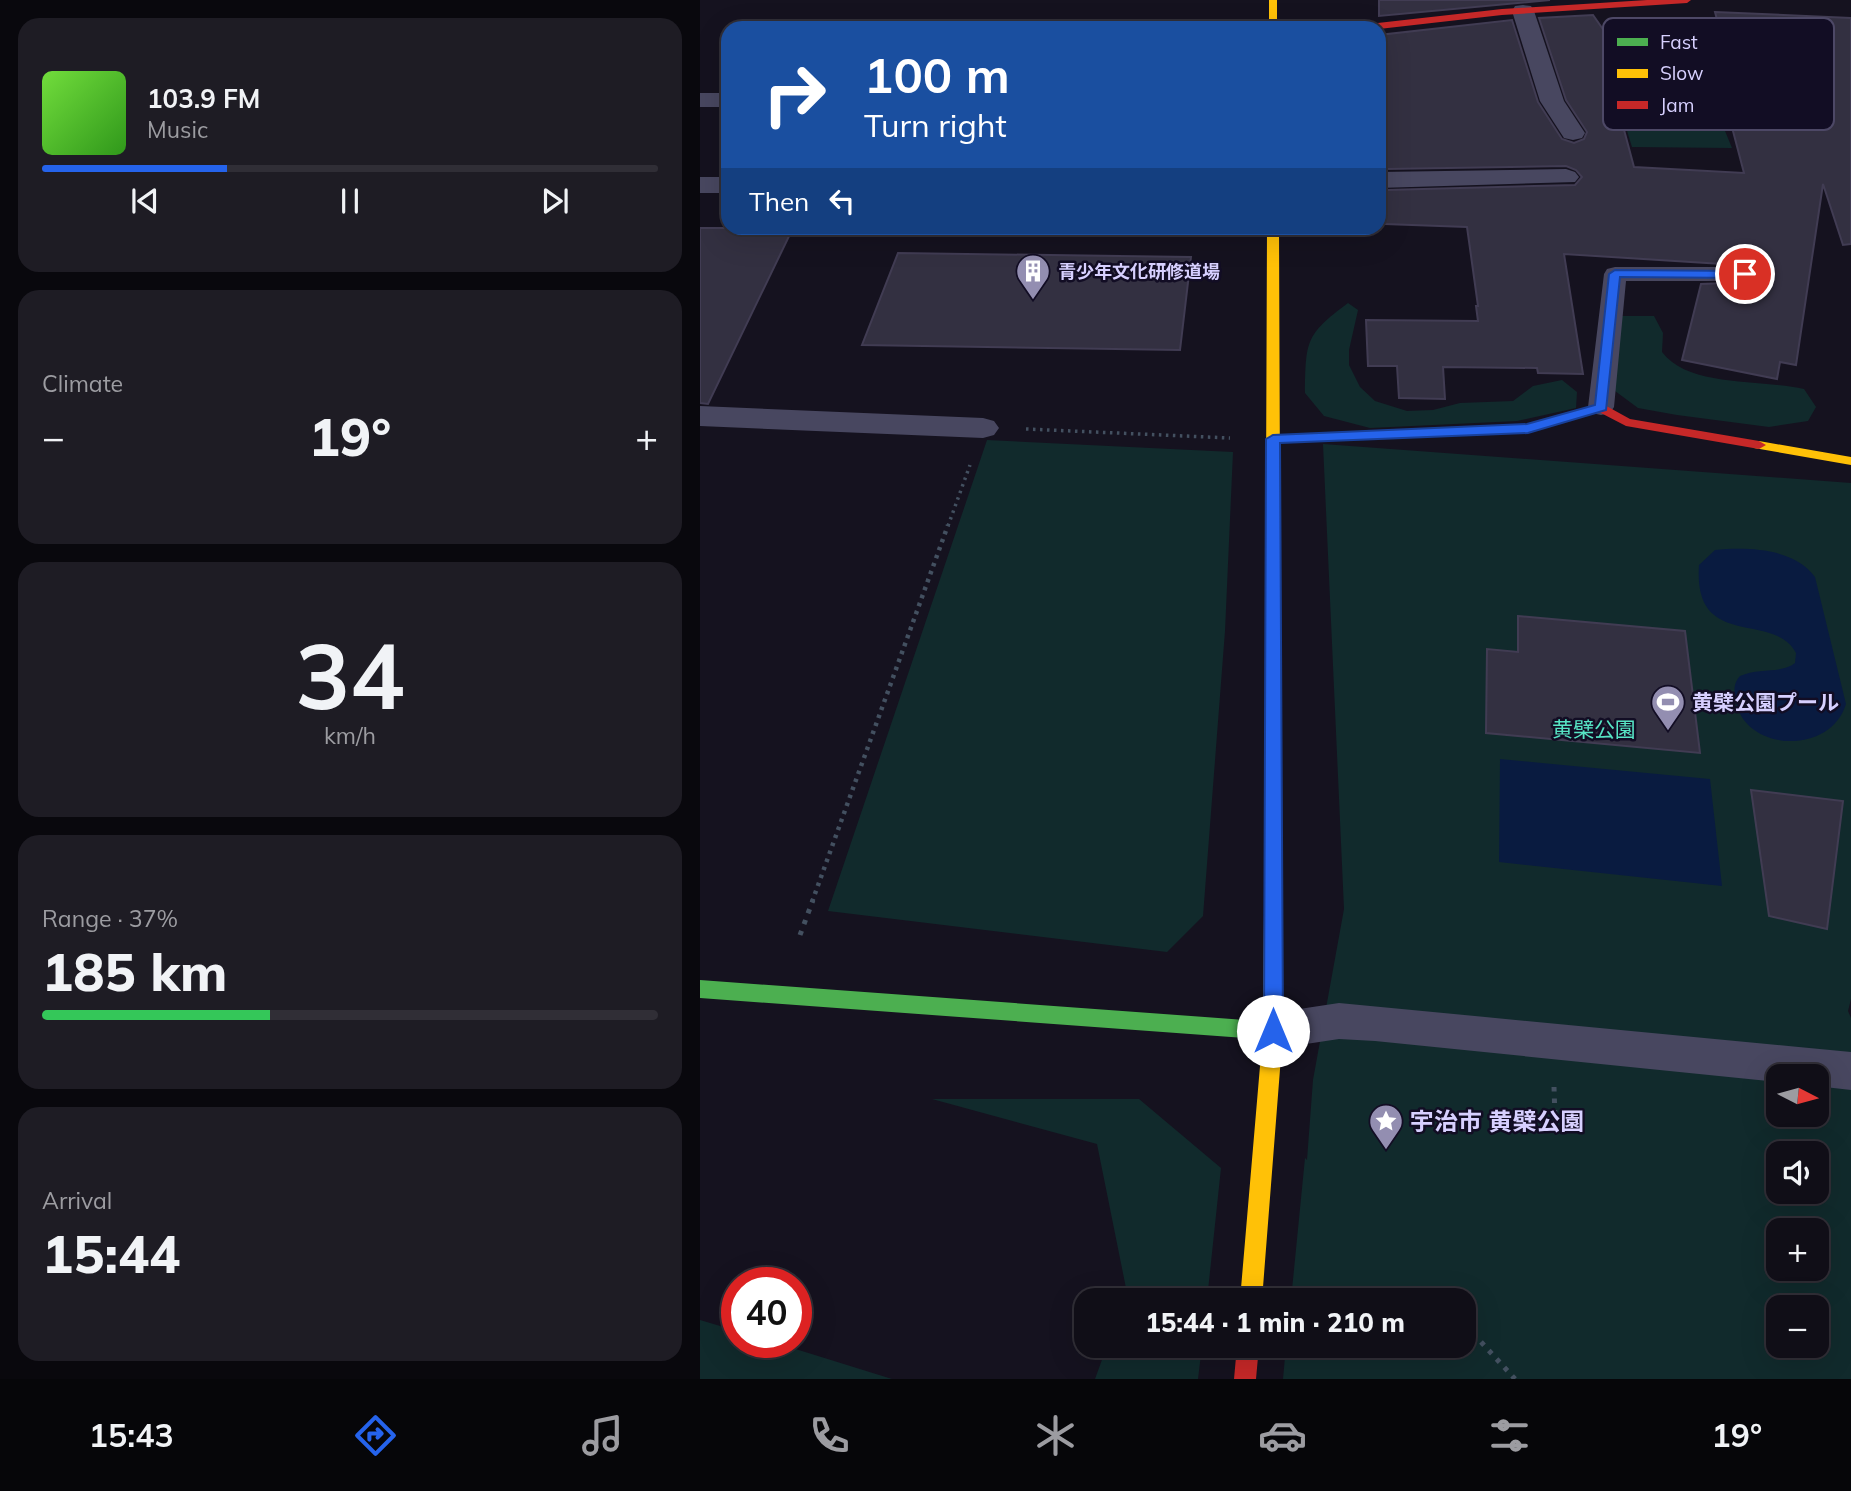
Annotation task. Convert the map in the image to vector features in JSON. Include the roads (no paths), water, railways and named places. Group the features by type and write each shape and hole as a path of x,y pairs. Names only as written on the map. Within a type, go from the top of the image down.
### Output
{"street":[{"path":"1273,0 1273,21"},
{"path":"1386,25 1523,11 1687,0"},
{"path":"1523,11 1552,101 1573,133"},
{"path":"700,100 721,100"},
{"path":"1386,180 1566,177"},
{"path":"700,185 721,185"},
{"path":"1252,1288 1273,1031 1273,235"},
{"path":"1273,439 1528,428 1601,407 1626,422 1851,461"},
{"path":"700,416 983,428"},
{"path":"700,989 1273,1031"},
{"path":"1245,1379 1247,1358"}],"lane":[{"path":"1601,407 1615,274 1745,274"},
{"path":"1273,1031 1339,1021 1375,1023 1851,1071"}],"water":[{"path":"1715,550 1756,550 1783,555 1806,567 1815,577 1846,704 1837,721 1823,733 1805,740 1787,741 1769,737 1753,729 1741,715 1735,697 1736,683 1740,676 1790,666 1795,663 1796,653 1785,640 1771,633 1721,620 1709,609 1701,592 1699,565"},
{"path":"1500,759 1710,779 1722,886 1499,862"}],"place":[{"name":"青少年文化研修道場","path":"1033,301"},
{"name":"黄檗公園プール","path":"1668,732"},
{"name":"宇治市 黄檗公園","path":"1386,1151"}],"park label":[{"name":"黄檗公園","path":"1594,729"}]}
